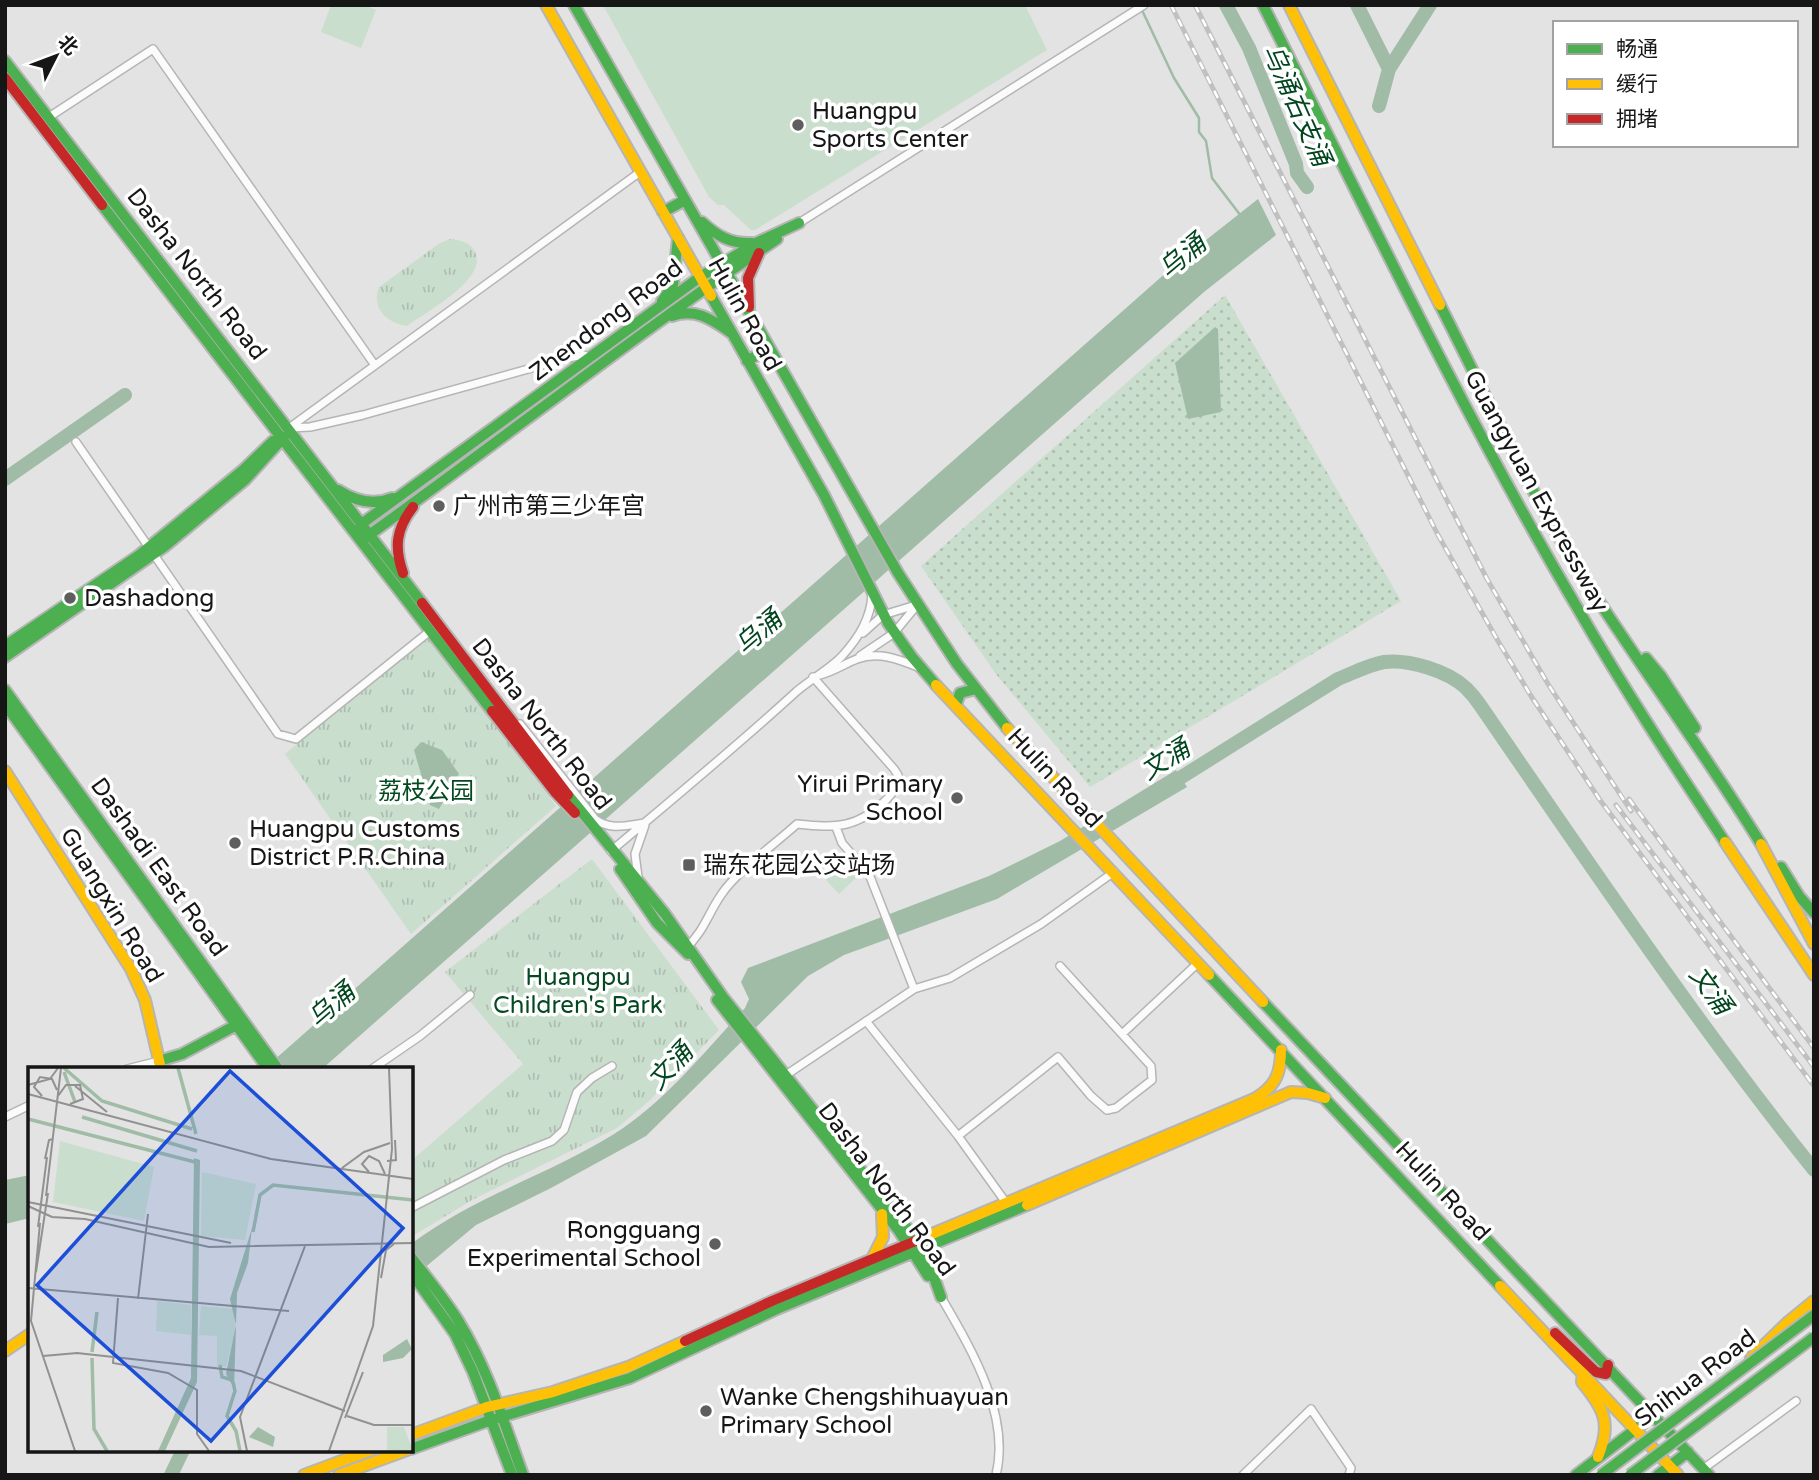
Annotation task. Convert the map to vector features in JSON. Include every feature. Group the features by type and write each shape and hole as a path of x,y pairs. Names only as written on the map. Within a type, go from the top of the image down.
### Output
{"main road":[{"name":"Hulin Road","path":"546,5 824,495 894,633 956,705 1678,1475"},
{"name":"Hulin Road","path":"574,5 874,533 917,605 976,689 1013,735 1080,808 1706,1472"},
{"name":"Guangyuan Expressway","path":"1263,5 1449,375 1577,608 1656,737 1814,975"},
{"name":"Guangyuan Expressway","path":"1289,5 1530,483 1577,568 1718,774 1774,866 1814,944"},
{"name":"Dasha North Road","path":"5,61 360,524"},
{"name":"Dasha North Road","path":"5,78 280,439 364,538 406,582 570,792 600,833 657,923 687,947 717,1001 764,1055 786,1075 916,1247 941,1297"},
{"path":"663,212 685,200"},
{"path":"692,212 714,234 723,239 760,245 751,264 747,283 751,316"},
{"name":"Zhendong Road","path":"364,538 496,444 656,316 724,268 799,223"},
{"path":"656,316 673,285 678,238"},
{"path":"656,316 690,310 710,318 731,333"},
{"name":"Zhendong Road","path":"360,524 591,358 656,316"},
{"path":"747,361 769,348"},
{"path":"5,657 245,480 289,428"},
{"path":"335,488 354,499 376,502 386,501 411,488 423,495 402,522 395,541 395,550 406,582"},
{"path":"360,524 364,538"},
{"name":"Dasha North Road","path":"364,538 430,631 555,792 600,833"},
{"path":"5,646 150,552"},
{"path":"1605,608 1661,676 1799,896 1814,914"},
{"path":"956,705 960,693 976,689"},
{"name":"Dashadi East Road","path":"5,690 240,1023"},
{"name":"Dashadi East Road","path":"5,704 274,1067"},
{"name":"Guangxin Road","path":"5,771 131,969 145,1000 160,1065"},
{"name":"Dasha North Road","path":"611,851 641,884 708,972 764,1055 880,1208 916,1247"},
{"path":"160,1065 240,1023"},
{"path":"1009,1208 1263,1094 1278,1079 1282,1069 1281,1050"},
{"path":"413,1449 497,1419 630,1378 916,1247 1291,1092 1308,1093 1328,1099"},
{"path":"871,1260 880,1250 884,1230 884,1218 880,1208"},
{"path":"413,1434 492,1406 553,1392 628,1367 772,1301 871,1260 916,1247"},
{"path":"413,1261 424,1282"},
{"path":"413,1274 459,1321 477,1355 492,1406 523,1475"},
{"path":"1736,1372 1814,1301"},
{"name":"Shihua Road","path":"1601,1475 1814,1315"},
{"path":"1538,1324 1557,1335 1600,1375 1608,1373 1608,1365"},
{"path":"5,1351 28,1335"},
{"name":"Shihua Road","path":"1630,1475 1814,1337"},
{"path":"1583,1372 1582,1382 1600,1403 1607,1429 1596,1459"},
{"path":"1576,1475 1654,1415"},
{"path":"497,1419 512,1475"},
{"path":"304,1475 366,1452"},
{"path":"339,1475 403,1452"},
{"path":"1658,1475 1688,1452"}],"street":[{"path":"799,223 996,96 1144,5"},
{"path":"49,117 153,49 374,364"},
{"path":"289,428 640,172"},
{"path":"289,428 310,427 363,415 568,358 584,355 591,358"},
{"path":"76,442 278,734 296,739 430,631"},
{"path":"611,851 743,741 813,677 841,658 870,612 872,593"},
{"path":"853,642 883,615 917,605"},
{"path":"813,677 839,670 894,633 917,605"},
{"path":"854,660 867,656 889,657 924,670"},
{"path":"687,947 704,928 721,894 797,824 836,827 859,821 895,790 899,782 898,775 813,677"},
{"path":"600,833 615,827 646,823"},
{"path":"641,884 634,862 646,823"},
{"path":"836,827 842,843 869,874 914,989"},
{"path":"786,1075 914,989 950,978 1041,924 1114,872"},
{"path":"1122,1034 1198,963"},
{"path":"958,1136 1058,1057 1107,1110 1116,1108 1148,1084 1153,1074 1151,1066 1060,966"},
{"path":"375,1067 421,1036 470,995"},
{"path":"866,1021 958,1136 1009,1208"},
{"path":"413,1207 504,1160 552,1141 564,1130 577,1093 592,1078 612,1066"},
{"path":"5,1117 28,1106"},
{"path":"941,1297 982,1370 998,1436 999,1461 996,1475"},
{"path":"1706,1472 1796,1401"},
{"path":"1243,1475 1311,1409 1351,1468 1349,1475"}],"green space":[{"path":"331,5 365,5 376,10 361,48 321,32"},
{"name":"Huangpu Sports Center","path":"603,5 1025,5 1047,50 751,230 724,205 718,205 709,197"},
{"path":"450,239 467,243 474,250 477,261 465,283 407,326 393,322 382,314 377,302 379,287 440,243"},
{"path":"1225,295 1401,601 1090,787 996,674 921,566"},
{"name":"荔枝公园","path":"429,635 556,806 411,934 285,754"},
{"name":"Huangpu Children's Park","path":"592,859 719,1030 649,1101 617,1128 472,1200 413,1236 413,1159 523,1064 445,972"},
{"path":"848,861 860,874 839,894 826,880"}],"shaded area":[{"name":"乌涌","path":"1258,199 1276,235 1204,292 324,1067 266,1067 1177,263"},
{"path":"1215,327 1218,329 1221,412 1188,419 1175,363"},
{"path":"421,742 442,750 459,774 439,809 430,805 414,750"},
{"path":"1176,770 1187,787 997,899 844,955 808,976 646,1136 476,1225 413,1277 413,1243 460,1212 589,1149 633,1121 667,1092 745,1008 749,999 741,982 748,968 989,876 1060,841"},
{"path":"28,1175 28,1218 5,1224 5,1180"}],"waterway":[{"name":"乌涌右支涌","path":"1226,5 1249,48 1296,164 1297,173 1307,187"},
{"name":"乌涌右支涌","path":"1357,5 1389,69"},
{"path":"1379,106 1389,69 1430,5"},
{"path":"1141,8 1174,78 1199,118 1199,132 1206,141 1212,178 1241,216"},
{"path":"5,479 125,395"},
{"name":"文涌","path":"1164,788 1338,679 1366,667 1384,662 1405,662 1449,676 1466,688 1477,701 1685,999 1814,1170"},
{"name":"文涌","path":"171,1475 182,1452"}],"railway":[{"path":"1171,5 1438,535 1498,641 1600,800 1814,1086"},
{"path":"1195,5 1487,579 1548,684 1631,811"},
{"path":"1629,799 1814,1048"},
{"path":"1616,805 1814,1067"}],"traffic: fast":[{"path":"574,5 898,573 957,664 1007,728"},
{"path":"1263,5 1495,461 1613,668 1725,842"},
{"path":"5,61 422,603"},
{"path":"663,212 685,200"},
{"path":"102,205 492,711"},
{"path":"702,222 725,238 752,243"},
{"path":"360,530 360,525 700,277 758,242 799,223"},
{"path":"662,301 673,285 678,238"},
{"path":"365,538 777,239"},
{"path":"711,296 824,495 888,623 936,685"},
{"path":"1440,305 1523,472 1578,569 1761,844"},
{"path":"672,316 696,314 710,319 730,332"},
{"path":"747,361 769,348"},
{"path":"5,657 164,547 245,480 284,437"},
{"path":"5,646 138,556 243,470 273,441"},
{"path":"338,490 364,501 378,502 392,498"},
{"path":"1646,658 1695,728"},
{"path":"956,705 960,693 976,689"},
{"path":"5,690 277,1067"},
{"path":"5,704 267,1067"},
{"path":"568,795 665,914 723,997 924,1249 941,1297"},
{"path":"1781,867 1799,896 1814,913"},
{"path":"620,869 657,923 688,954"},
{"path":"1209,975 1500,1286"},
{"path":"717,1000 899,1231 928,1276"},
{"path":"1263,1002 1709,1475"},
{"path":"159,1061 182,1054 242,1022"},
{"path":"413,1448 491,1420 630,1378 777,1309 1027,1205"},
{"path":"413,1260 448,1305 479,1358 523,1475"},
{"path":"413,1275 455,1334 473,1372 512,1475"},
{"path":"1601,1475 1814,1315"},
{"path":"1630,1475 1814,1337"},
{"path":"1576,1475 1654,1415"},
{"path":"1658,1475 1688,1452"}],"traffic: slow":[{"path":"546,5 711,296"},
{"path":"1289,5 1440,305"},
{"path":"936,685 1209,975"},
{"path":"1007,728 1263,1002"},
{"path":"5,771 131,969 145,1000 161,1067"},
{"path":"1725,842 1814,975"},
{"path":"1761,844 1814,944"},
{"path":"925,1237 1254,1099 1272,1085 1280,1066 1281,1050"},
{"path":"1027,1205 1291,1092 1325,1098"},
{"path":"873,1257 883,1237 882,1214"},
{"path":"1500,1286 1678,1475"},
{"path":"1751,1358 1814,1301"},
{"path":"5,1351 28,1335"},
{"path":"413,1434 487,1407 553,1392 628,1367 685,1341"},
{"path":"1583,1372 1582,1382 1596,1400 1604,1417 1604,1435 1598,1457"},
{"path":"304,1475 366,1452"},
{"path":"339,1475 402,1452"}],"traffic: jam":[{"path":"5,78 102,205"},
{"path":"749,307 748,278 759,253"},
{"path":"403,573 398,555 398,538 413,507"},
{"path":"422,603 568,795"},
{"path":"492,711 555,792 575,813"},
{"path":"685,1341 772,1301 925,1237"},
{"path":"1555,1333 1596,1372 1606,1374 1608,1365"}],"place":[{"name":"Huangpu Sports Center","path":"798,125"},
{"name":"广州市第三少年宫","path":"439,506"},
{"name":"Dashadong","path":"70,598"},
{"name":"Yirui Primary School","path":"957,798"},
{"name":"Huangpu Customs District P.R.China","path":"235,843"},
{"name":"瑞东花园公交站场","path":"689,865"},
{"name":"Rongguang Experimental School","path":"715,1244"},
{"name":"Wanke Chengshihuayuan Primary School","path":"706,1411"}]}
